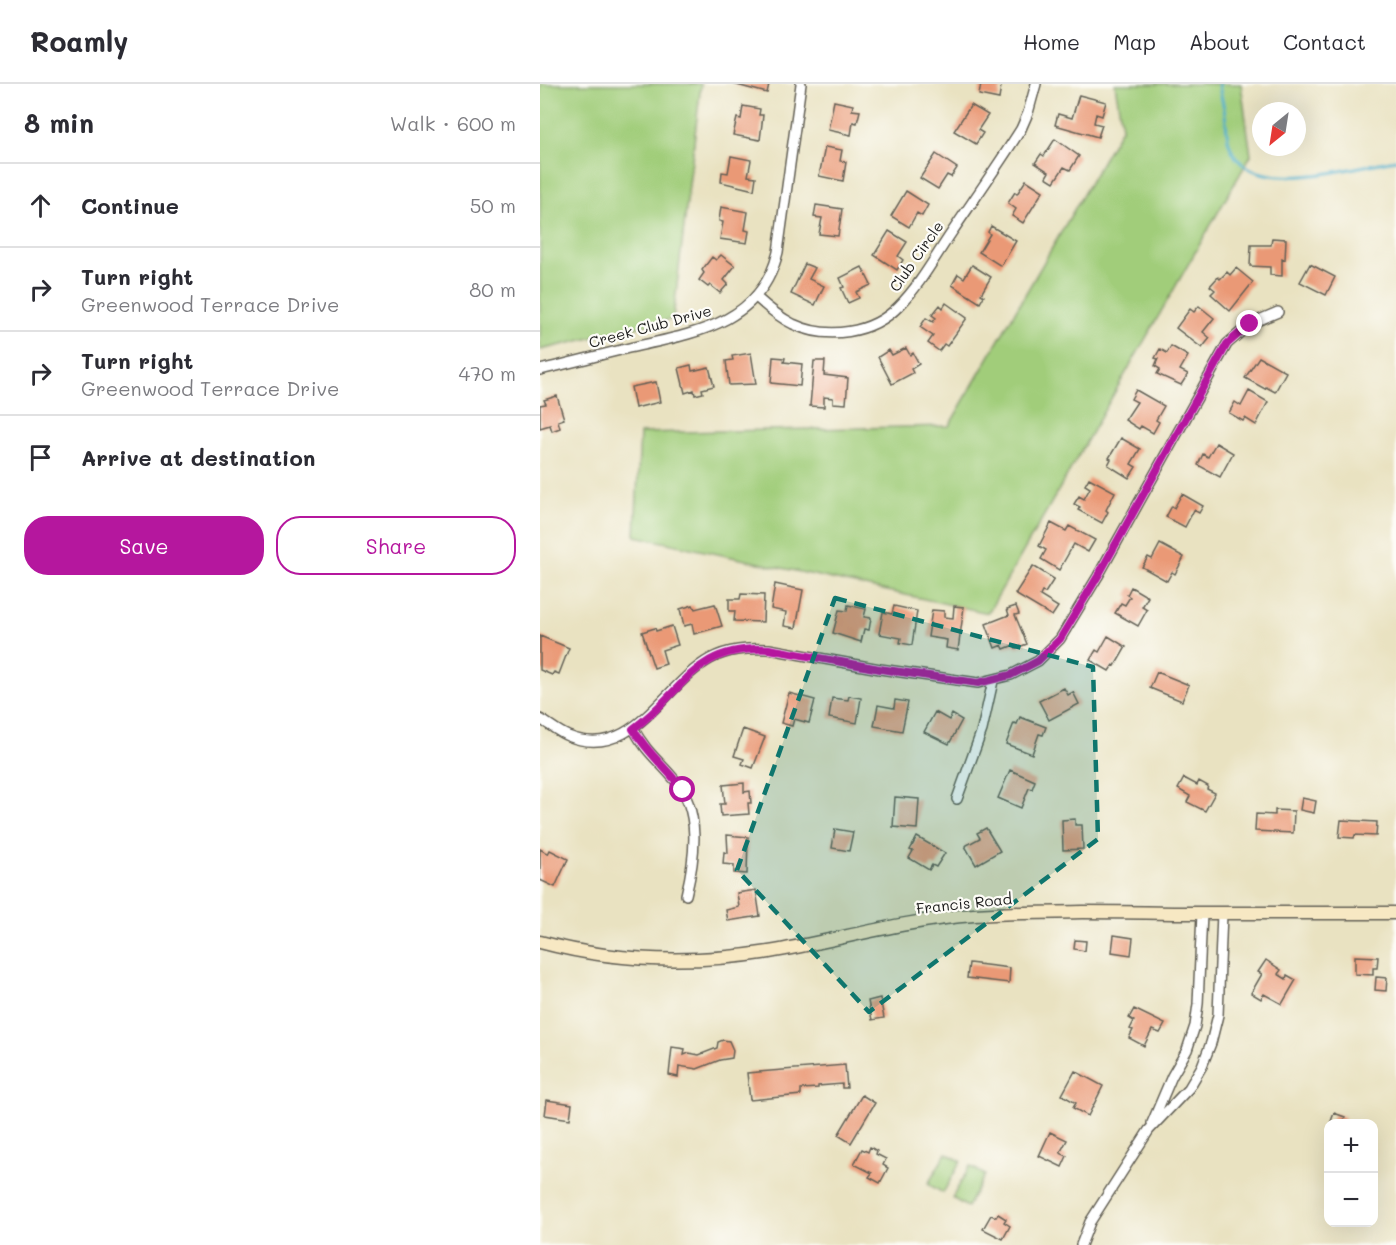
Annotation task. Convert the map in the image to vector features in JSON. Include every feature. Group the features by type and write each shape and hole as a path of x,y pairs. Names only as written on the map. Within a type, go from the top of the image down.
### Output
{"street":[{"name":"Creek Club Drive","path":"540,370 692,334 722,323 756,297 774,267 778,252 801,84"},
{"name":"Club Circle","path":"756,297 793,324 825,332 856,330 871,325 897,308 925,272 1021,129 1036,84"},
{"path":"540,719 567,735 582,740 597,741 612,738 633,729 692,672 710,660 738,650 769,649 880,669 978,683 993,681 1025,669 1050,651 1060,639 1098,576 1227,344 1250,324 1278,312"},
{"path":"957,799 982,730 993,681"},
{"path":"633,729 644,747 683,790 689,804 693,819 694,850 686,895"},
{"name":"Francis Road","path":"540,942 611,956 665,960 700,959 768,952 899,925 972,915 1042,912 1396,913"},
{"path":"1081,1245 1090,1222 1149,1130 1172,1076 1187,1050 1195,1026 1198,1004 1202,913"},
{"path":"1149,1130 1189,1088 1202,1066 1211,1042 1218,1015 1222,913"}],"highlighted area":[{"path":"835,598 1093,667 1098,839 869,1012 737,870"}],"green space":[{"path":"540,84 701,84 673,319 540,350"},
{"path":"1115,84 1241,84 1251,155 988,613 635,536 640,433 949,426 1122,127"},
{"path":"946,1153 961,1161 943,1193 928,1184"},
{"path":"970,1166 985,1175 967,1207 952,1198"}],"building":[{"path":"733,84 769,84 767,93"},
{"path":"981,84 1001,86 999,99 979,95"},
{"path":"1079,95 1106,102 1102,116 1096,114 1094,123 1102,125 1098,137 1055,125 1058,114 1072,118"},
{"path":"834,101 853,105 852,110 860,111 857,123 853,122 851,135 828,130"},
{"path":"971,105 988,115 978,130 983,133 976,144 954,131"},
{"path":"743,106 760,109 759,115 763,115 760,140 733,135 737,118 741,119"},
{"path":"1055,139 1079,156 1070,170 1064,167 1054,182 1046,177 1049,172 1035,163 1041,154 1044,156"},
{"path":"825,147 842,150 840,161 846,162 843,181 819,176"},
{"path":"936,154 957,168 951,177 947,175 938,189 920,178"},
{"path":"731,156 751,160 748,176 756,177 754,190 721,182 722,172 728,173"},
{"path":"1026,180 1043,191 1023,223 1012,216 1016,209 1008,203"},
{"path":"906,191 928,205 922,216 917,213 909,227 891,216"},
{"path":"816,205 842,209 838,236 819,234 822,218 814,217"},
{"path":"721,207 748,212 745,230 749,231 747,243 720,239 723,222 719,221"},
{"path":"991,226 1016,241 1001,266 979,252 990,234 988,232"},
{"path":"889,231 907,242 898,256 903,260 897,270 874,255"},
{"path":"1272,238 1286,239 1285,260 1282,259 1282,276 1270,275 1270,267 1250,266 1251,245 1271,245"},
{"path":"721,255 735,266 724,280 728,284 720,293 699,280 704,273 702,270 712,257 716,260"},
{"path":"805,264 815,268 809,279 824,286 815,305 791,294"},
{"path":"1310,264 1335,277 1326,295 1300,282"},
{"path":"972,265 991,277 981,294 984,296 980,303 952,285 958,274 964,278"},
{"path":"862,267 871,285 856,292 859,298 848,303 841,288 844,287 840,278"},
{"path":"1236,268 1253,282 1230,311 1211,294 1215,290 1210,286 1218,277 1220,279 1227,272 1230,275"},
{"path":"946,303 967,318 947,346 944,344 939,351 928,343 933,336 920,327 926,318 933,322 936,318 932,315 940,305 943,308"},
{"path":"1199,306 1214,318 1203,332 1210,338 1202,348 1176,328 1190,309 1194,312"},
{"path":"1171,346 1188,356 1180,370 1188,374 1181,385 1157,374 1160,369 1155,366 1158,359 1155,358 1160,349 1167,353"},
{"path":"906,348 910,355 913,353 919,364 911,369 913,373 892,384 878,357 889,350 892,355"},
{"path":"751,353 756,384 729,385 726,361 733,360 732,356"},
{"path":"773,357 785,358 784,362 802,364 800,386 771,383"},
{"path":"1259,357 1286,372 1275,392 1245,378"},
{"path":"814,361 825,361 824,375 848,378 846,404 833,403 833,398 824,397 824,407 810,406"},
{"path":"691,365 692,371 709,367 714,386 702,389 703,393 695,395 694,390 685,393 679,368"},
{"path":"656,382 660,402 635,408 631,387"},
{"path":"1136,390 1164,406 1156,420 1159,422 1153,433 1141,426 1139,429 1125,420 1137,402 1131,399"},
{"path":"1249,391 1268,402 1256,425 1245,418 1243,421 1229,413 1235,402 1241,406"},
{"path":"557,396 564,419 558,421 560,428 552,431 550,425 540,428 540,405 546,404 544,400"},
{"path":"1121,438 1140,449 1131,464 1136,467 1129,478 1108,465 1111,459 1109,458"},
{"path":"1216,443 1233,453 1220,477 1198,465 1203,454 1208,457"},
{"path":"1089,478 1115,492 1102,523 1078,510 1080,507 1074,504 1079,496 1084,499 1090,488 1085,485"},
{"path":"1182,494 1203,506 1199,513 1194,510 1185,527 1166,517"},
{"path":"1051,523 1066,531 1069,526 1095,540 1088,552 1074,544 1059,570 1041,559 1046,550 1039,546"},
{"path":"1160,544 1184,557 1175,574 1172,572 1167,581 1142,567 1148,557 1152,559"},
{"path":"1033,566 1054,579 1045,593 1042,592 1040,596 1058,607 1052,616 1015,594"},
{"path":"775,584 803,590 796,628 784,626 786,612 771,609"},
{"path":"1131,587 1148,597 1142,607 1147,610 1138,626 1115,613 1121,603 1125,605 1130,597 1127,595"},
{"path":"741,594 764,595 763,622 734,621 735,611 729,611 729,599 740,599"},
{"path":"715,604 722,626 694,634 692,624 684,626 680,609 693,605 695,609"},
{"path":"848,605 866,609 864,617 871,618 869,630 864,629 861,642 833,633 839,610 847,611"},
{"path":"894,606 917,611 912,645 900,643 901,638 879,634 883,612 892,614"},
{"path":"954,606 964,607 958,650 946,648 947,640 928,637 932,610 944,611 944,617 953,618"},
{"path":"1016,606 1019,614 1015,615 1027,644 1016,648 1014,645 1004,649 1002,645 995,648 986,624 1009,615 1007,609"},
{"path":"672,626 678,645 662,650 666,664 654,668 642,632"},
{"path":"540,636 569,648 559,674 554,672 552,675 540,670"},
{"path":"1108,636 1126,647 1115,666 1113,665 1109,671 1090,660 1096,650 1099,652"},
{"path":"1157,672 1189,685 1182,701 1150,688"},
{"path":"1064,688 1068,695 1073,692 1079,704 1049,720 1039,701"},
{"path":"789,693 815,700 809,723 794,719 792,726 781,723"},
{"path":"849,696 861,698 857,723 829,718 832,698 848,700"},
{"path":"895,700 908,702 902,731 874,726 878,705 894,708"},
{"path":"935,712 949,720 952,714 962,720 949,744 924,732"},
{"path":"1020,717 1046,727 1043,735 1039,734 1032,754 1006,744 1014,723 1017,724"},
{"path":"743,729 765,737 753,768 742,764 744,759 734,756"},
{"path":"1010,770 1035,781 1032,789 1029,788 1021,808 998,798"},
{"path":"1184,778 1197,785 1199,781 1215,793 1205,811 1187,802 1190,796 1178,789"},
{"path":"744,783 744,792 750,791 749,814 721,816 720,804 725,804 723,785"},
{"path":"895,797 919,799 917,829 893,827"},
{"path":"1302,798 1316,801 1314,813 1300,810"},
{"path":"1275,810 1294,811 1293,833 1255,831 1256,814 1275,815"},
{"path":"1075,819 1075,825 1082,825 1083,849 1063,850 1062,820"},
{"path":"1341,820 1377,822 1376,836 1339,837"},
{"path":"986,828 1000,851 976,865 965,846 980,838 977,833"},
{"path":"835,829 853,832 849,851 832,848"},
{"path":"727,835 748,837 747,874 734,873 734,865 723,864 724,852 728,853"},
{"path":"917,837 945,853 936,867 932,865 929,870 909,858 913,851 910,850"},
{"path":"540,849 548,854 550,850 568,859 555,887 540,880"},
{"path":"756,890 760,916 728,921 726,910 739,907 737,893"},
{"path":"1114,935 1133,938 1131,955 1112,952"},
{"path":"1075,940 1086,941 1085,951 1074,949"},
{"path":"1355,956 1378,957 1377,968 1373,968 1373,975 1355,974"},
{"path":"1266,960 1281,970 1278,974 1286,979 1287,975 1296,980 1282,1004 1264,994 1261,999 1251,993 1262,974 1258,972"},
{"path":"969,963 1010,968 1009,983 967,978"},
{"path":"1376,977 1387,978 1386,991 1375,990"},
{"path":"880,998 884,1018 872,1020 868,1001"},
{"path":"1134,1009 1165,1024 1160,1033 1152,1030 1144,1046 1129,1038 1134,1021 1129,1018"},
{"path":"729,1041 733,1050 732,1058 697,1069 679,1066 678,1077 669,1075 672,1047 685,1049 684,1055 689,1053 699,1055 717,1048 718,1042"},
{"path":"845,1065 847,1088 842,1088 842,1084 818,1086 818,1088 801,1089 801,1095 750,1100 747,1073"},
{"path":"1075,1071 1103,1086 1088,1116 1073,1108 1076,1103 1062,1095"},
{"path":"862,1095 875,1103 851,1143 838,1135"},
{"path":"547,1100 572,1104 570,1119 545,1115"},
{"path":"1334,1113 1345,1117 1344,1119 1332,1119"},
{"path":"1050,1132 1067,1140 1060,1153 1067,1156 1062,1167 1039,1156"},
{"path":"870,1147 877,1151 876,1154 886,1159 883,1165 888,1168 880,1183 869,1177 872,1173 854,1164 862,1149 868,1152"},
{"path":"998,1214 1006,1219 1004,1222 1010,1226 1003,1239 983,1229 991,1215 996,1217"}],"waterway":[{"path":"1219,84 1229,143 1239,161 1256,171 1278,176 1303,176 1396,160"}],"route":[{"path":"683,790 644,747 633,729 692,672 724,653 753,648 769,649 880,669 978,683 1011,675 1038,661 1060,639 1098,576 1227,344 1250,324"}]}
